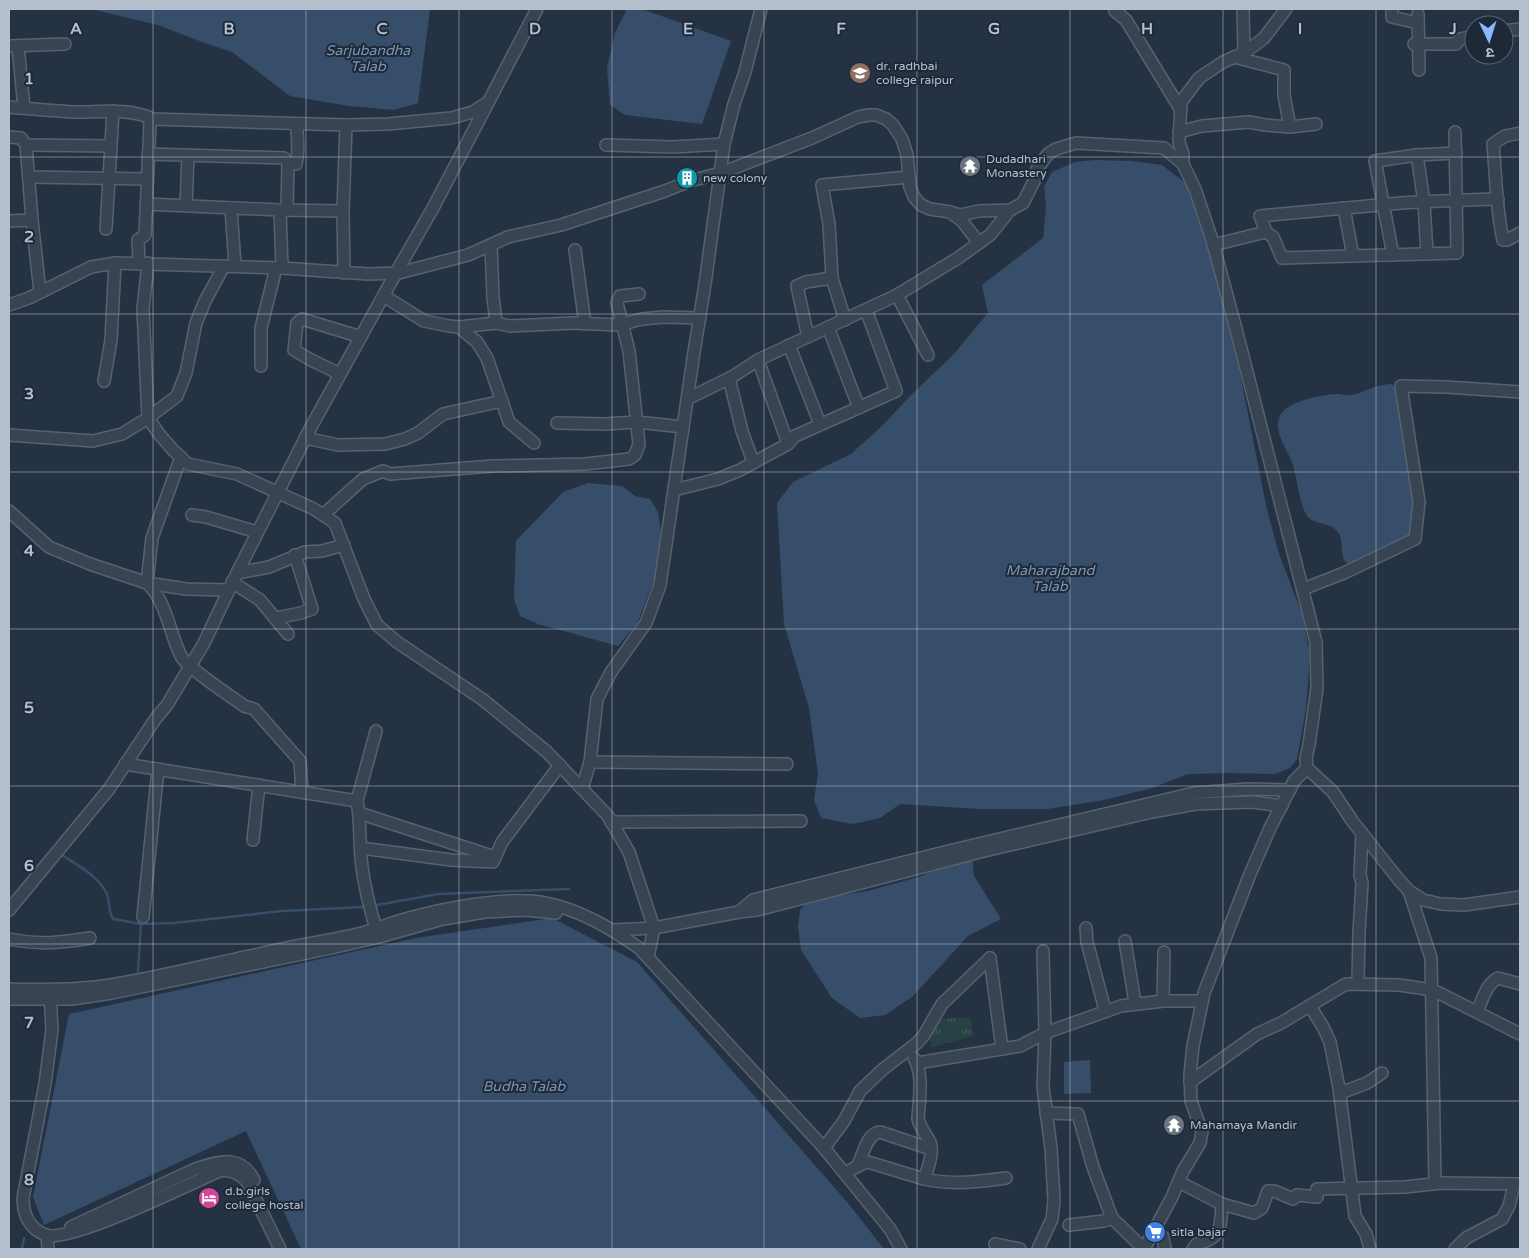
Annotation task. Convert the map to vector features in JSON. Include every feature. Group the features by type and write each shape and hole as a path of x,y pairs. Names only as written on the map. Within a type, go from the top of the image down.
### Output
{"street":[{"path":"9,910 109,789 156,718 167,705 204,643 257,532 305,438 433,208 537,9"},
{"path":"582,789 590,762 597,699 611,672 646,623 660,585 724,144 761,9"},
{"path":"1239,55 1244,9"},
{"path":"1392,9 1392,17 1418,19 1417,44 1420,70"},
{"path":"1115,11 1126,20 1181,110"},
{"path":"1183,164 1179,137 1181,102 1199,78 1264,38 1282,12"},
{"path":"1417,44 1456,44 1460,39 1464,38"},
{"path":"24,108 13,46 65,44"},
{"path":"1239,55 1284,70 1284,95 1290,127"},
{"path":"9,107 75,112 113,111 142,114 153,119 346,125 388,124 452,118 473,112 489,102"},
{"path":"106,229 113,111"},
{"path":"9,305 91,267 115,263 279,268 368,274 396,273 453,260 508,237 561,225 690,181 720,173 812,138 858,117 876,115 886,118 902,139 907,155 910,187 914,197 921,205 930,209 960,215 979,211 1010,210"},
{"path":"153,119 150,123 145,235 138,240 144,263 143,309 148,418 159,434 188,464 237,474 314,509 335,523 364,599 377,625 397,642 482,699 547,752 582,789 611,822 629,852 654,928 648,957"},
{"path":"1164,148 1179,137 1202,126 1249,122 1290,127 1316,124"},
{"path":"288,163 296,164 297,160 298,138 296,124"},
{"path":"344,273 343,211 346,125"},
{"path":"1455,132 1456,153 1457,201 1458,253 1282,258 1273,238 1266,232 1260,216 1383,204 1424,202 1457,201 1498,199"},
{"path":"1520,133 1505,136 1493,144 1498,216 1503,240 1507,240 1520,232"},
{"path":"9,137 21,138 26,145 40,292"},
{"path":"687,399 729,378 758,360 898,295 979,243 990,235 1010,210 1023,203 1032,187 1037,169 1043,159 1056,149 1076,142 1164,148 1183,164 1195,189 1213,245 1316,642 1317,688 1306,758 1307,768 1333,792 1362,833 1409,891 1423,900 1441,904 1464,905 1520,897"},
{"path":"606,145 673,147 724,144"},
{"path":"26,145 111,146"},
{"path":"1393,255 1375,161 1456,153"},
{"path":"148,154 284,158 288,163 279,268 262,328 261,366"},
{"path":"186,206 188,155"},
{"path":"1418,156 1424,202 1427,254"},
{"path":"30,176 147,179"},
{"path":"845,320 832,278 829,224 822,185 909,177"},
{"path":"146,204 343,211"},
{"path":"9,435 93,441 122,434 148,418 177,396 186,373 196,323 205,302 230,266 232,208"},
{"path":"1344,208 1353,256"},
{"path":"950,212 962,222 979,243"},
{"path":"9,221 32,220"},
{"path":"1213,245 1266,232"},
{"path":"492,245 493,297 496,323"},
{"path":"576,250 585,324"},
{"path":"104,381 111,340 115,263"},
{"path":"808,337 797,286 806,282 832,278"},
{"path":"323,515 363,479 383,471 390,474 493,466 585,464 629,459 635,455 639,444 629,351 617,303 620,296 639,294"},
{"path":"898,295 928,355"},
{"path":"384,296 424,321 459,327 496,323 510,326 574,323 600,326 664,316 700,318"},
{"path":"674,490 718,479 788,444 795,436 896,391 866,310"},
{"path":"340,374 294,350 297,323 302,319 361,337"},
{"path":"459,327 477,342 487,358 509,422 534,443"},
{"path":"828,328 859,408"},
{"path":"789,345 820,424"},
{"path":"758,360 788,444"},
{"path":"729,378 742,431 753,462"},
{"path":"1302,589 1344,573 1415,539 1419,502 1401,386 1520,392"},
{"path":"305,438 338,445 385,444 406,439 418,433 443,414 502,401"},
{"path":"557,423 605,424 637,422 683,427"},
{"path":"147,583 152,538 180,457"},
{"path":"9,511 49,546 90,564 147,583 186,590 233,581 295,555 344,546"},
{"path":"192,515 206,517 257,532"},
{"path":"276,618 312,609 295,555"},
{"path":"233,581 260,600 288,634"},
{"path":"147,583 154,590 166,614 181,658 244,706 254,709 270,726 300,761 302,792"},
{"path":"376,731 358,807 362,867 370,912 377,933"},
{"path":"590,762 787,764"},
{"path":"126,764 302,792 358,807 495,857"},
{"path":"361,848 451,860 492,862 502,842 560,766"},
{"path":"1046,1114 1078,1114 1093,1167 1112,1218 1144,1249 1155,1232 1183,1171 1200,1143 1202,1132 1191,1101 1190,1082 1192,1046 1204,993 1270,828 1294,781 1307,768"},
{"path":"143,917 158,769"},
{"path":"253,840 259,786"},
{"path":"739,912 752,900 1194,793 1248,789 1290,790"},
{"path":"610,929 654,928 757,910 984,851 1152,812 1195,804 1252,802 1282,806"},
{"path":"611,822 802,821"},
{"path":"1358,983 1362,833"},
{"path":"1409,891 1431,958 1435,1184"},
{"path":"9,999 122,983 485,912 525,910 551,912 610,929 639,948 824,1148 890,1229 901,1249"},
{"path":"1086,928 1087,942 1105,1010"},
{"path":"9,939 28,943 55,944 90,938"},
{"path":"1125,941 1135,1003"},
{"path":"1038,1249 1052,1219 1054,1200 1051,1148 1043,1087 1045,1034 1043,951"},
{"path":"1163,1000 1164,952"},
{"path":"824,1148 844,1121 860,1091 882,1070 910,1050 924,1035 942,1004 990,958 1002,1050"},
{"path":"1477,1012 1488,986 1493,980 1498,978 1520,984"},
{"path":"1190,1082 1258,1034 1281,1023 1346,984 1399,985 1432,990 1520,1034"},
{"path":"9,989 50,994"},
{"path":"50,994 52,1030 45,1084 23,1198 23,1209 28,1220 36,1230 47,1235 57,1236 74,1232 93,1226 219,1171 227,1170 243,1177 248,1183 280,1249"},
{"path":"917,1063 1002,1050 1027,1043 1105,1010 1135,1003 1163,1000 1202,1001"},
{"path":"1310,1006 1324,1027 1330,1042 1339,1088 1355,1216 1366,1234 1370,1249"},
{"path":"910,1050 917,1063 919,1076 918,1119 920,1126 929,1139 931,1149 924,1179"},
{"path":"1339,1088 1346,1091 1367,1083 1382,1073"},
{"path":"858,1166 870,1138 876,1132 931,1149"},
{"path":"36,1230 53,1232 67,1228 195,1169 227,1161 242,1166 251,1175 288,1249"},
{"path":"845,1173 868,1162 924,1179 956,1183 1006,1178"},
{"path":"1179,1182 1222,1204 1254,1213 1262,1208 1268,1191 1274,1191 1293,1200 1297,1196 1317,1197 1317,1189 1352,1190 1435,1184 1517,1185 1502,1219 1466,1238 1455,1249"},
{"path":"1194,1249 1197,1244 1214,1245 1220,1230 1222,1204"},
{"path":"1069,1225 1104,1221 1112,1218"},
{"path":"1155,1232 1163,1237 1165,1249"},
{"path":"47,1235 48,1249"},
{"path":"995,1244 1020,1249"}],"green space":[{"path":"970,1017 974,1036 932,1047 928,1033 934,1020"}],"water":[{"name":"Sarjubandha Talab","path":"91,9 430,9 418,103 394,110 349,106 290,96 232,52 158,25"},
{"path":"627,9 642,9 731,41 702,124 625,115 610,105 607,68 615,33"},
{"name":"Maharajband Talab","path":"1094,160 1131,161 1162,165 1188,185 1215,268 1232,333 1267,510 1279,554 1302,614 1310,654 1306,709 1297,759 1290,768 1275,774 1188,774 1152,788 1104,800 1047,809 979,809 900,804 880,818 853,824 821,818 814,800 818,774 809,708 784,624 777,503 793,482 851,454 882,426 954,354 988,313 982,285 1043,238 1046,207 1044,187 1052,172 1075,162"},
{"path":"1392,384 1404,399 1417,513 1409,539 1362,563 1346,563 1341,539 1337,531 1307,516 1293,465 1278,430 1279,418 1288,407 1304,400 1337,394 1352,395"},
{"path":"588,483 622,486 635,496 650,499 658,512 661,533 655,577 637,624 618,646 538,624 520,616 514,599 516,541 563,492"},
{"path":"971,849 974,876 1001,919 968,936 913,996 885,1015 860,1018 832,998 801,950 798,927 800,910 808,900 868,891 922,876"},
{"name":"Budha Talab","path":"552,918 637,962 848,1203 884,1249 301,1249 246,1131 44,1225 33,1197 69,1014 416,938"},
{"path":"1090,1060 1091,1093 1064,1094 1064,1062"}],"waterway":[{"path":"62,855 86,871 102,886 106,892 113,919 141,924 174,923 282,911 364,907"},
{"path":"377,905 438,894 569,889"},
{"path":"138,971 141,924"},
{"path":"22,1249 24,1238"}],"place":[{"name":"dr. radhbai college raipur","path":"860,73"},
{"name":"Dudadhari Monastery","path":"970,166"},
{"name":"new colony","path":"687,178"},
{"name":"Mahamaya Mandir","path":"1174,1125"},
{"name":"d.b.girls college hostal","path":"209,1198"},
{"name":"sitla bajar","path":"1155,1232"}]}
